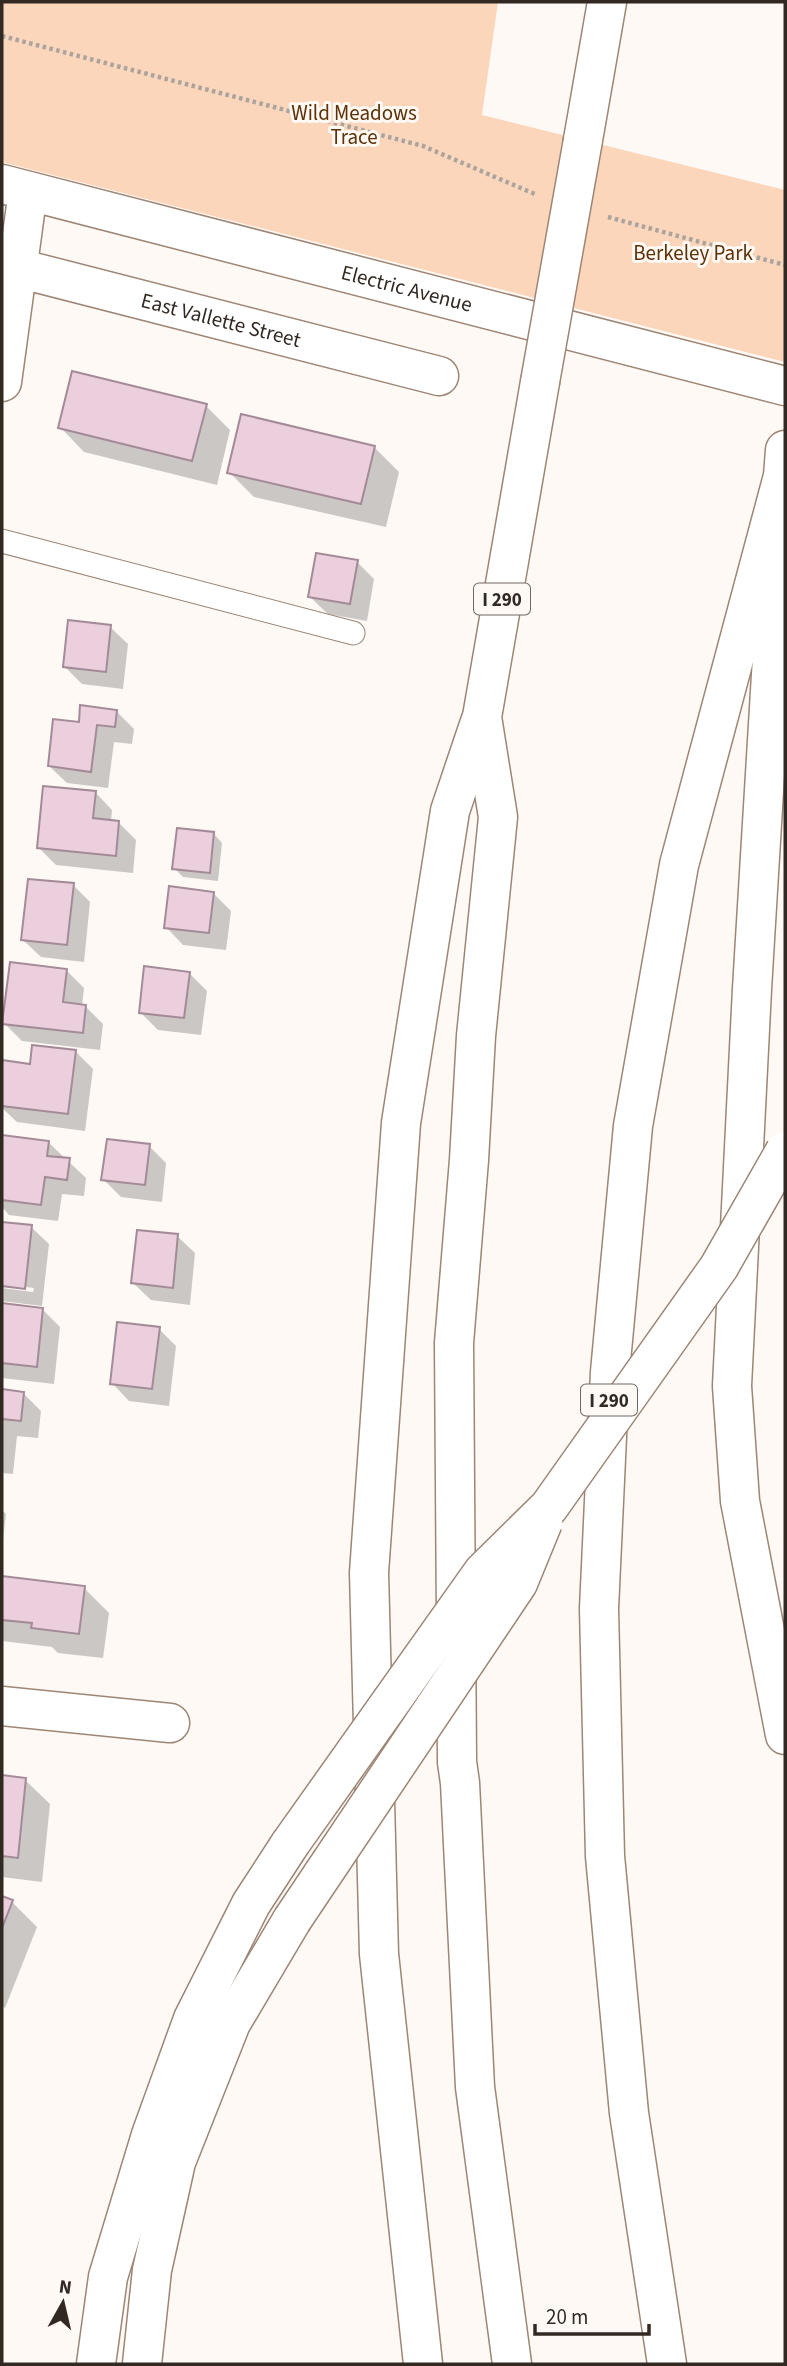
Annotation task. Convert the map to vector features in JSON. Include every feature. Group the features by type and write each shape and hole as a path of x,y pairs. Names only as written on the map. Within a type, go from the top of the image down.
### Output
{"main road":[{"name":"I 290","path":"512,2364 475,2087 457,1762 454,1343 478,1023 498,817 482,716 607,2"},
{"path":"2,382 15,188"},
{"name":"Electric Avenue","path":"15,188 785,386"},
{"name":"East Vallette Street","path":"10,266 439,376"},
{"name":"I 290","path":"667,2364 629,2113 605,1856 598,1609 610,1372 633,1126 679,865 784,463"},
{"path":"784,463 752,989 732,1386 740,1502 785,1735"},
{"path":"423,2364 379,1954 369,1573 401,1123 450,811 482,716"},
{"path":"96,2364 108,2277 151,2135 193,2018 251,1904 290,1844 483,1572 549,1507 719,1267 785,1151"},
{"path":"142,2364 152,2270 176,2162 231,2023 292,1920 519,1583 549,1507"},
{"path":"2,1706 170,1723"}],"lane":[{"path":"2,541 353,633"}],"path":[{"path":"2,36 423,146 539,195"},
{"path":"603,215 785,265"}],"green space":[{"name":"Wild Meadows Trace","path":"2,2 498,2 482,115 785,190 785,362 2,162"}],"building":[{"path":"72,371 207,404 192,461 58,428"},
{"path":"241,414 375,446 361,504 227,473"},
{"path":"316,553 358,560 350,604 308,597"},
{"path":"68,620 111,625 106,672 63,667"},
{"path":"80,705 117,710 115,727 97,725 91,772 48,766 53,719 79,722"},
{"path":"43,786 96,791 93,818 119,821 116,856 37,848"},
{"path":"177,828 214,832 210,873 172,869"},
{"path":"28,879 74,883 67,945 21,940"},
{"path":"169,886 214,892 209,933 164,928"},
{"path":"10,962 67,969 63,1002 86,1005 83,1033 2,1024"},
{"path":"144,966 190,972 184,1018 139,1013"},
{"path":"32,1045 76,1050 68,1114 2,1106 2,1060 30,1064"},
{"path":"2,1135 49,1141 47,1156 70,1158 67,1180 45,1177 41,1205 2,1200"},
{"path":"107,1139 150,1144 145,1185 101,1180"},
{"path":"2,1222 32,1225 25,1289 2,1286"},
{"path":"137,1230 178,1234 173,1288 131,1283"},
{"path":"2,1303 43,1308 37,1367 2,1363"},
{"path":"117,1322 160,1327 152,1389 110,1384"},
{"path":"2,1389 24,1392 21,1421 2,1419"},
{"path":"2,1576 85,1586 79,1634 31,1628 32,1623 2,1620"},
{"path":"2,1775 26,1778 18,1858 2,1856"},
{"path":"2,1896 13,1900 2,1928"}],"park label":[{"name":"Berkeley Park","path":"693,253"}]}
